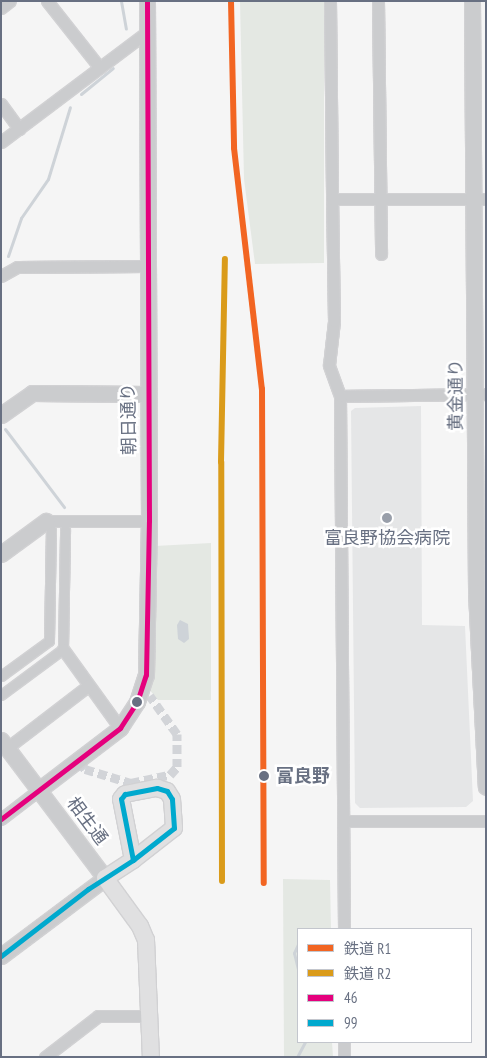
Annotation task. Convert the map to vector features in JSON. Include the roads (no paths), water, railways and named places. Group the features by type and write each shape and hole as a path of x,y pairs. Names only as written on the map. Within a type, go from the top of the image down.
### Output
{"main road":[{"path":"133,860 105,878 140,926 146,940 151,1016 151,1057"}],"street":[{"path":"1,8 10,1"},
{"path":"48,1 100,68"},
{"name":"朝日通り","path":"40,789 120,728 137,702 146,676 149,521 147,394 147,1"},
{"path":"330,1 334,321 329,365 340,396 344,928"},
{"path":"378,1 381,254"},
{"name":"黄金通り","path":"472,1 480,199 481,589 486,788"},
{"path":"1,142 147,32"},
{"path":"1,104 19,129"},
{"path":"332,199 480,199"},
{"path":"1,276 17,267 147,266"},
{"path":"1,415 32,394 147,394"},
{"path":"340,396 480,394"},
{"path":"1,554 49,525 149,521"},
{"path":"1,676 49,641 49,525"},
{"path":"65,529 63,649 120,728"},
{"path":"1,695 63,649"},
{"path":"4,744 89,684"},
{"name":"相生通","path":"4,744 40,789 105,878"},
{"path":"1,819 40,789"},
{"path":"344,821 486,821"},
{"path":"1,956 105,878"},
{"path":"45,1057 98,1016 151,1016"},
{"path":"344,1043 344,1057"}],"waterway":[{"path":"121,1 126,29"},
{"path":"81,94 113,68"},
{"path":"8,256 21,218 48,179 70,107"},
{"path":"5,429 64,507"},
{"path":"297,946 294,953 297,965"},
{"path":"297,1057 304,1043"}],"tunnel":[{"path":"79,762 85,769 131,783 170,775 177,767 177,734 150,696"}],"rail line":[{"name":"R1","path":"231,1 234,148 262,389 264,883"},
{"name":"R2","path":"222,881 221,462 225,259"}],"place":[{"name":"富良野協会病院","path":"387,518"},
{"name":"富良野","path":"264,776"}]}
